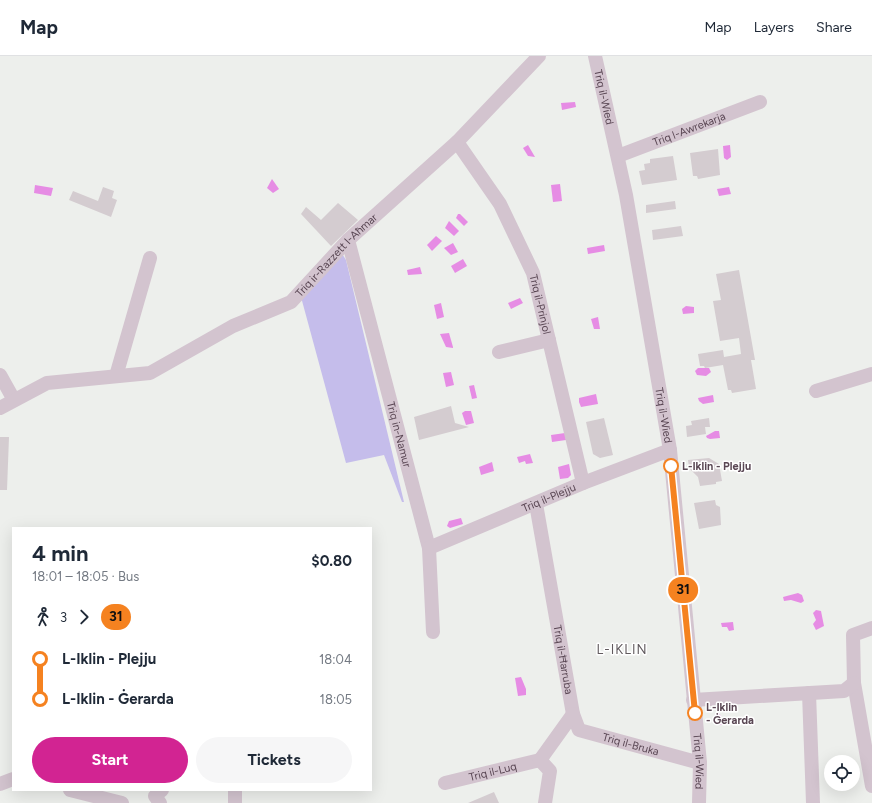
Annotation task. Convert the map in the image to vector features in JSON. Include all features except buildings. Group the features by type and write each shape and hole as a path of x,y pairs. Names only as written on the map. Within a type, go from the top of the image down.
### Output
{"street":[{"name":"Triq ir-Razzett l-Aħmar","path":"0,408 47,383 150,372 233,326 291,302 348,240 457,142 539,56"},
{"name":"Triq il-Wied","path":"595,56 618,156 670,450 700,763 699,803"},
{"name":"Triq l-Awrekarja","path":"618,156 760,102"},
{"name":"Triq il-Prinjol","path":"457,142 500,204 533,273 583,483"},
{"name":"Triq in-Namur","path":"348,240 429,548 433,632"},
{"path":"116,376 150,258"},
{"path":"499,352 549,340"},
{"path":"816,391 872,374"},
{"path":"0,375 14,400"},
{"name":"Triq il-Plejju","path":"429,548 583,483 670,450"},
{"name":"Triq il-Ħarruba","path":"536,504 573,714"},
{"path":"872,628 853,635 854,683 872,786"},
{"path":"693,700 844,691 854,683"},
{"path":"809,693 813,803"},
{"path":"545,803 550,771 540,760 573,714"},
{"name":"Triq il-Bruka","path":"573,714 579,730 700,763"},
{"name":"Triq il-Luq","path":"445,783 540,760"},
{"path":"0,784 12,779"},
{"path":"74,791 122,803"},
{"path":"160,803 155,796 161,791"},
{"path":"235,791 235,803"}],"shaded area":[{"path":"575,102 576,107 562,110 561,103"},
{"path":"528,145 535,157 528,156 523,148"},
{"path":"730,145 731,157 727,160 724,158 723,146"},
{"path":"272,179 279,189 273,193 267,188"},
{"path":"560,184 562,201 553,202 551,185"},
{"path":"35,185 53,188 51,196 34,193"},
{"path":"729,187 731,194 719,196 717,189"},
{"path":"458,214 460,214 468,222 464,226 456,218"},
{"path":"449,221 459,231 454,236 445,228"},
{"path":"436,236 442,241 432,251 427,245"},
{"path":"453,243 458,252 451,255 444,248"},
{"path":"604,245 605,251 588,254 587,248"},
{"path":"341,252 346,260 404,502 402,502 384,455 346,463 301,297"},
{"path":"463,259 467,266 455,273 451,266"},
{"path":"420,267 422,274 408,275 407,270"},
{"path":"520,298 523,303 511,309 508,303"},
{"path":"441,303 444,317 437,319 434,305"},
{"path":"686,306 694,307 694,313 683,314 682,309"},
{"path":"598,317 600,329 594,329 591,319"},
{"path":"449,333 453,348 446,347 440,334"},
{"path":"698,368 709,368 711,372 706,376 697,375 695,371"},
{"path":"451,372 454,385 446,387 443,373"},
{"path":"474,385 477,398 472,399 469,386"},
{"path":"596,394 598,404 581,407 579,398"},
{"path":"713,395 714,402 703,404 698,398"},
{"path":"465,411 471,411 474,423 466,425 462,413"},
{"path":"715,431 719,431 720,438 707,438 706,436"},
{"path":"565,433 566,440 552,442 551,435"},
{"path":"530,454 533,463 526,464 525,461 519,463 517,457"},
{"path":"492,462 494,471 481,475 479,467"},
{"path":"569,464 571,475 568,478 560,479 558,467"},
{"path":"461,518 463,524 450,528 447,526 449,521"},
{"path":"798,593 802,595 804,601 801,603 791,600 784,601 783,597"},
{"path":"816,610 821,611 824,626 816,630 813,624 816,620 813,613"},
{"path":"733,622 734,630 729,631 727,627 722,627 721,623"},
{"path":"521,677 526,689 526,695 518,696 515,678"},
{"path":"719,713 726,724 717,725 713,717"}],"bus line":[{"name":"31","path":"671,466 695,713"}],"place":[{"name":"L-Iklin - Plejju","path":"671,466"},
{"name":"L-Iklin - Ġerarda","path":"695,713"}],"district":[{"name":"L-IKLIN","path":"622,649"}]}
